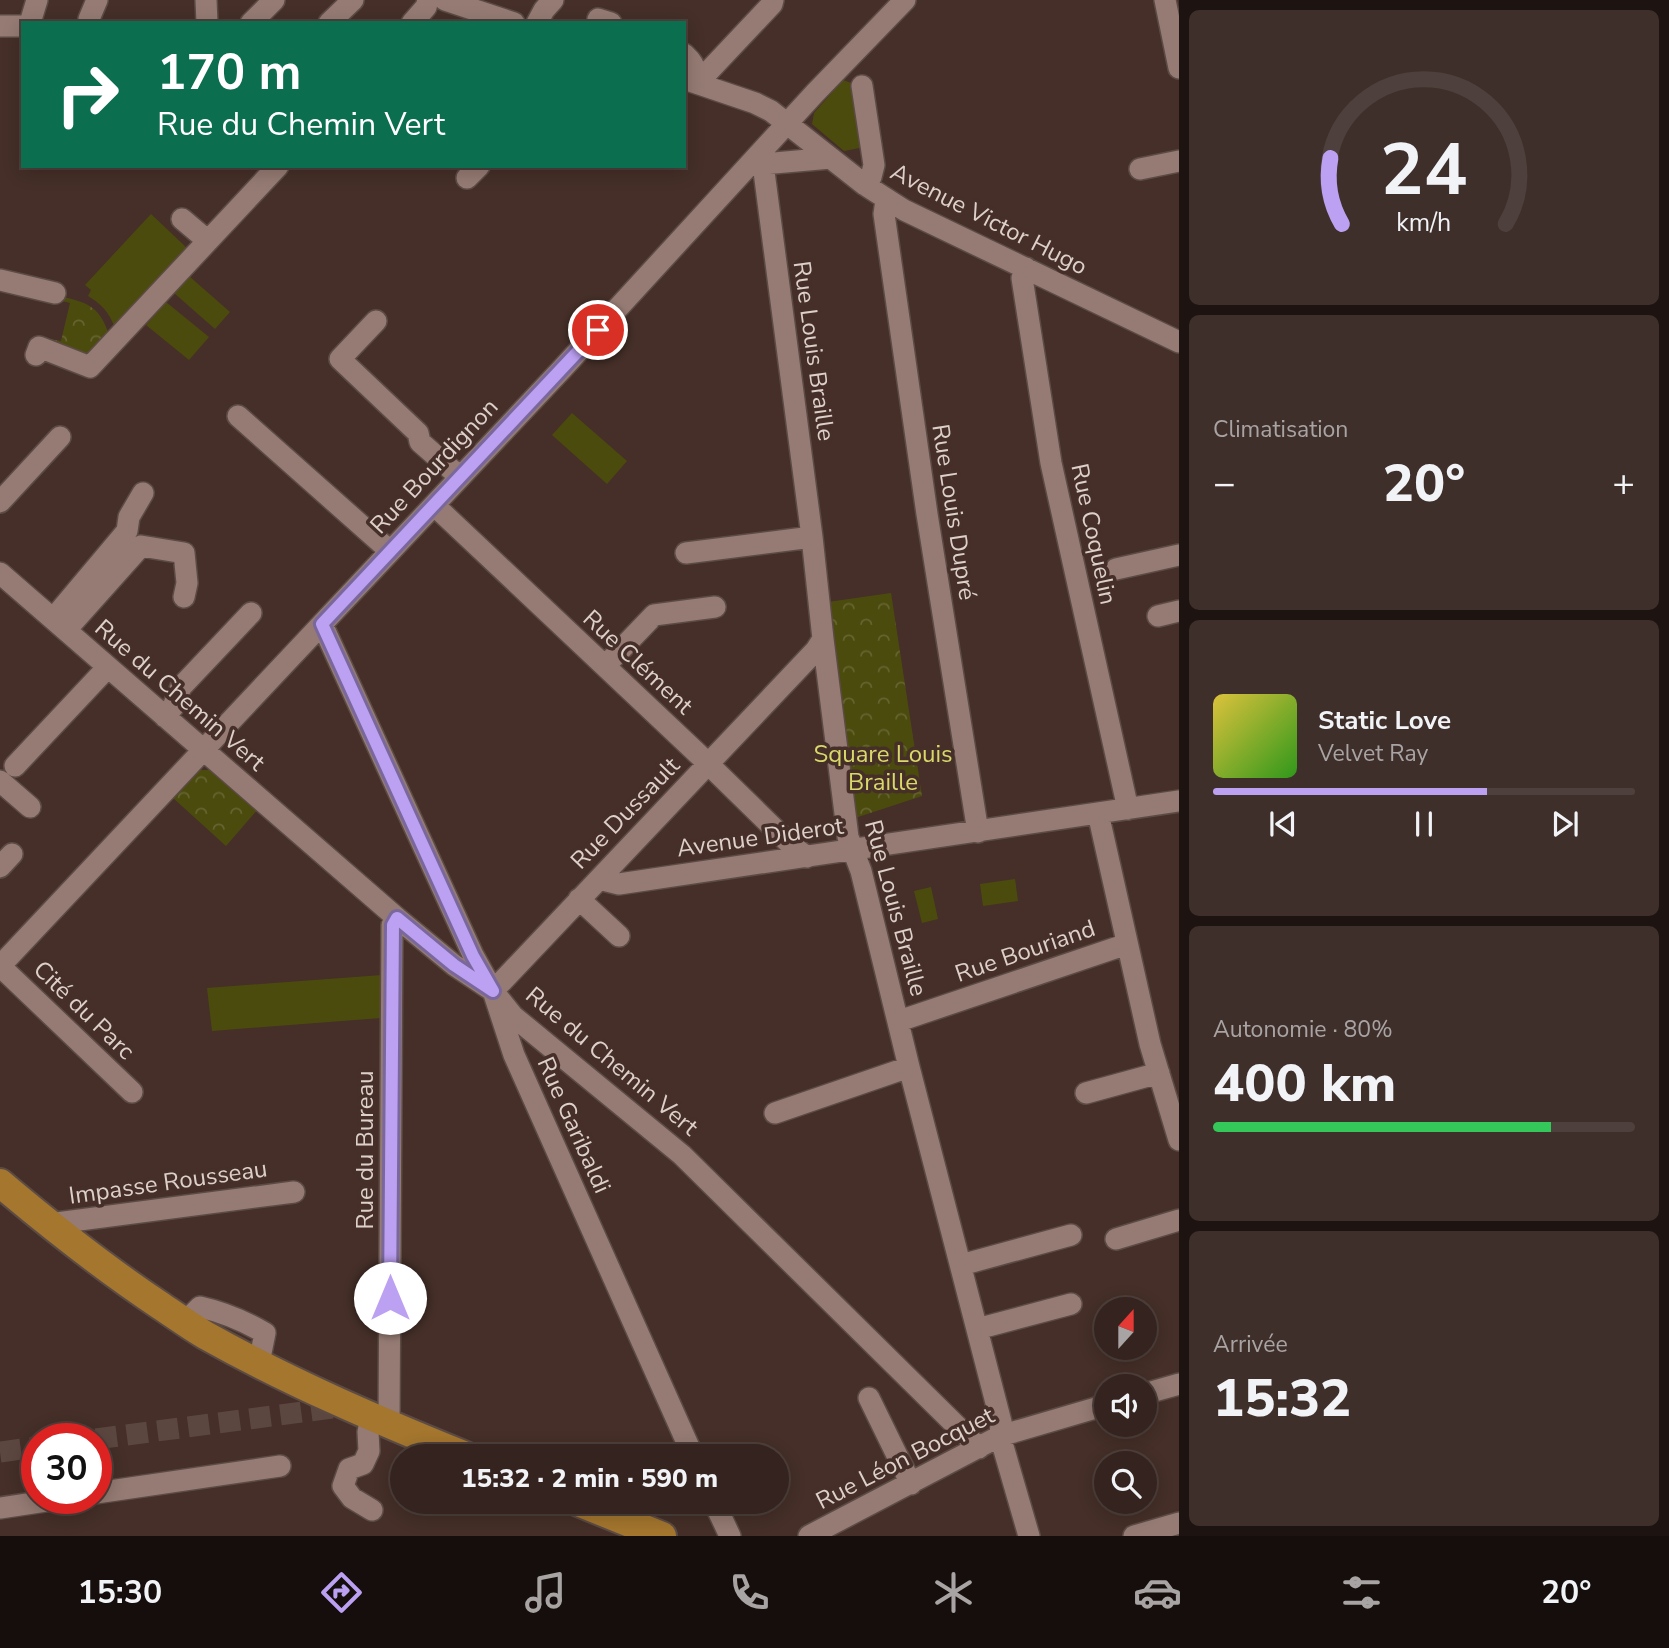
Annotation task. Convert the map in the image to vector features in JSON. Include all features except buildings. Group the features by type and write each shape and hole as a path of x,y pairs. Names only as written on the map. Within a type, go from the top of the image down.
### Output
{"main road":[{"path":"0,1183 124,1281 204,1334 296,1383 437,1444"},
{"path":"608,1514 662,1536"}],"street":[{"path":"31,21 37,0"},
{"path":"90,21 97,0"},
{"path":"206,0 207,21"},
{"path":"253,21 274,0"},
{"path":"331,21 353,0"},
{"path":"414,21 426,7 428,0"},
{"path":"444,0 508,21"},
{"path":"538,21 554,0"},
{"path":"693,82 706,74 773,0"},
{"name":"Rue Bourdignon","path":"0,966 759,161 787,123 905,0"},
{"path":"1165,0 1179,68"},
{"path":"0,26 21,26"},
{"path":"686,56 694,65 693,82"},
{"name":"Avenue Victor Hugo","path":"693,82 771,111 865,185 904,210 1179,342"},
{"path":"862,86 874,165 871,177 865,185"},
{"path":"759,161 831,158"},
{"name":"Rue Louis Braille","path":"759,161 812,537 822,639 848,837 861,871 1001,1422 1000,1436 1029,1536"},
{"path":"1140,169 1179,161"},
{"path":"37,351 90,367 276,168"},
{"name":"Rue Louis Dupré","path":"886,200 884,214 927,514 978,832"},
{"path":"182,219 202,247"},
{"name":"Rue Coquelin","path":"1026,268 1022,278 1051,463 1128,809"},
{"path":"0,280 55,293"},
{"path":"376,321 340,359 418,432 420,442 460,477"},
{"path":"238,416 390,551"},
{"path":"0,502 60,437"},
{"path":"59,624 127,531 130,517 143,493"},
{"name":"Rue Clément","path":"434,505 790,844 807,857"},
{"path":"686,553 812,537"},
{"path":"59,624 141,546 184,553 187,583 184,597"},
{"path":"1116,569 1179,555"},
{"name":"Rue du Chemin Vert","path":"2,579 59,624 397,918 454,965 493,991 513,1016 682,1155 979,1448"},
{"path":"605,666 654,615 715,607"},
{"path":"1158,616 1179,611"},
{"path":"165,717 173,707 181,687 250,613"},
{"name":"Rue Garibaldi","path":"322,624 473,956 493,991 514,1055 688,1444"},
{"name":"Rue Dussault","path":"493,991 816,650 822,639"},
{"path":"30,807 7,774 108,667"},
{"name":"Avenue Diderot","path":"598,879 620,884 1179,801"},
{"path":"1098,813 1150,1044 1179,1140"},
{"path":"579,899 620,936"},
{"name":"Rue du Bureau","path":"372,1510 352,1497 343,1486 349,1469 363,1464 369,1451 368,1432 380,1421 393,925 397,918"},
{"name":"Rue Bouriand","path":"899,1021 1127,944"},
{"name":"Cité du Parc","path":"0,966 132,1092"},
{"path":"775,1113 909,1067"},
{"path":"1086,1093 1159,1073"},
{"name":"Impasse Rousseau","path":"49,1224 294,1192"},
{"path":"1116,1239 1179,1220"},
{"path":"961,1265 1070,1235"},
{"path":"977,1329 1071,1304"},
{"path":"1157,1390 1179,1384"},
{"path":"869,1398 911,1484"},
{"name":"Rue Léon Bocquet","path":"809,1536 1000,1436 1094,1409"},
{"path":"112,1491 280,1466"},
{"path":"0,1508 21,1505"},
{"path":"720,1514 730,1536"},
{"path":"1134,1536 1179,1523"}],"green space":[{"path":"843,80 854,84 864,147 844,151 812,124 814,113"},
{"path":"151,214 189,250 114,326 104,309 88,296 91,290 85,285"},
{"path":"189,276 230,312 215,329 174,293"},
{"path":"63,297 93,308 106,326 109,335 94,358 50,342 50,339 61,341 70,303 59,300"},
{"path":"166,302 209,337 189,360 146,325"},
{"path":"572,413 627,461 607,484 552,435"},
{"name":"Square Louis Braille","path":"891,593 922,796 855,818 828,602"},
{"path":"197,770 212,770 258,809 226,846 172,797"},
{"path":"1015,879 1018,901 983,906 980,884"},
{"path":"931,887 938,919 922,923 914,891"},
{"path":"382,975 381,1018 212,1031 207,988"}],"tunnel":[{"path":"112,1437 348,1406"},
{"path":"0,1452 21,1449"}],"route":[{"path":"390,1298 393,925 397,918 454,965 493,991 473,956 322,624 598,330"}]}
